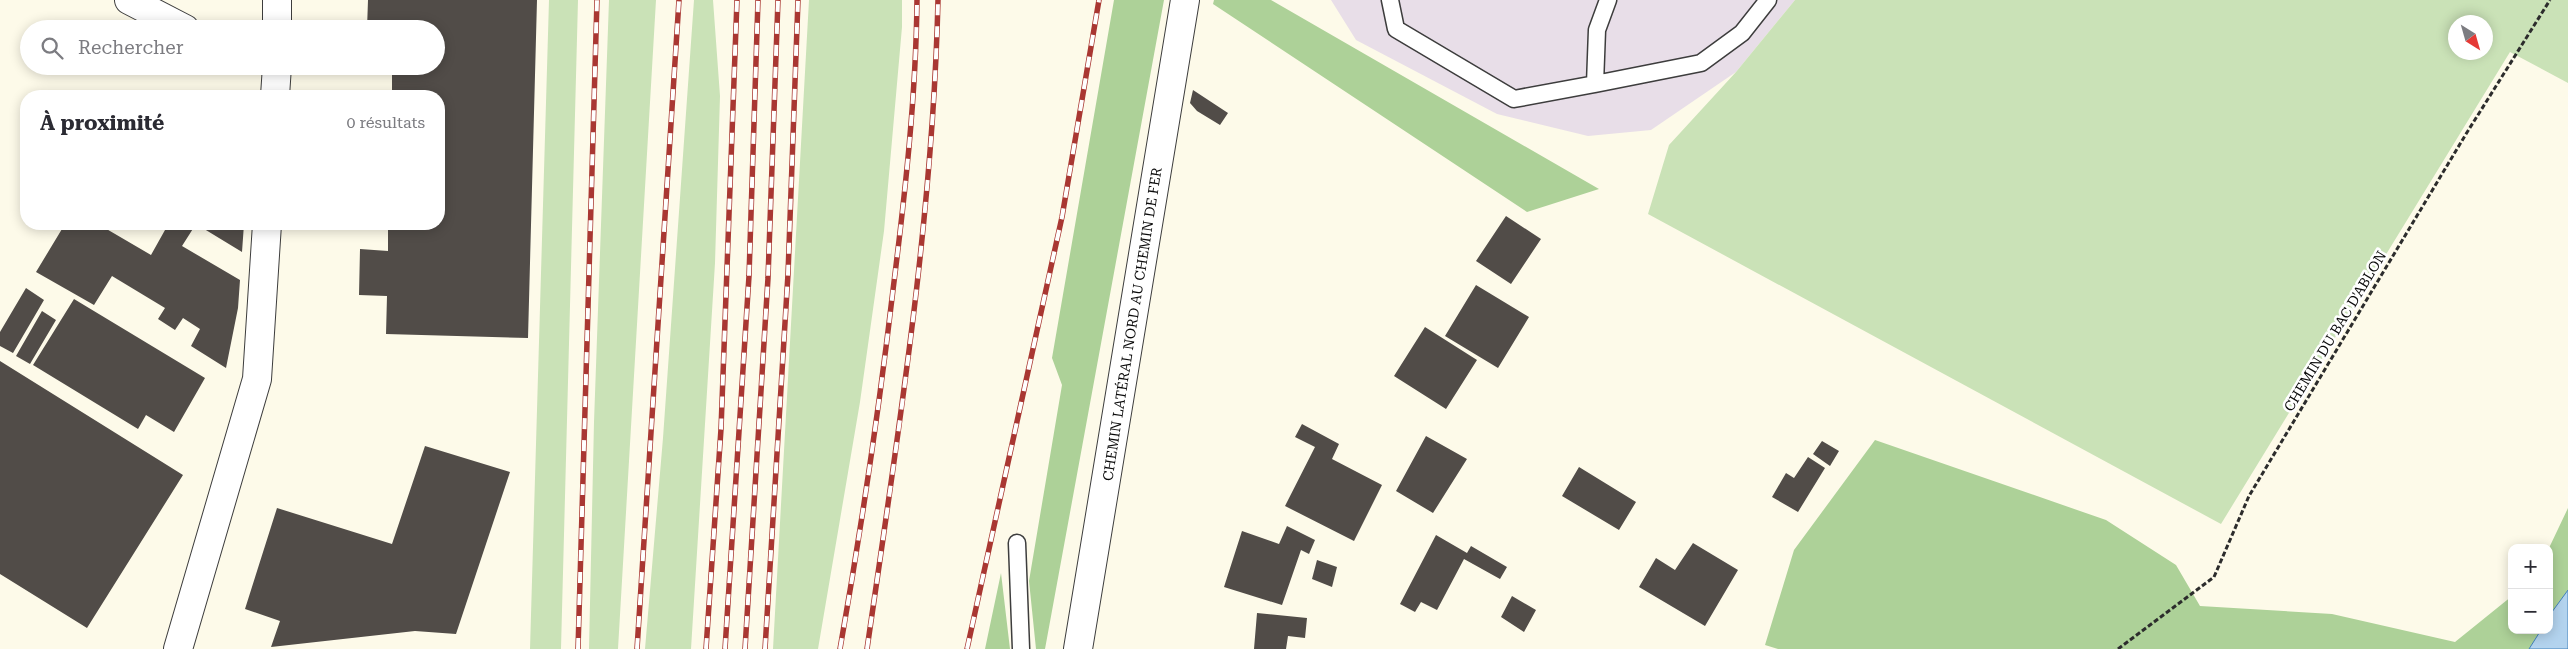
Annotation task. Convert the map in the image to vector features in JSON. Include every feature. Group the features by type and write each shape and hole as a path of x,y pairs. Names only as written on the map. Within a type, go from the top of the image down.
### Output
{"street":[{"path":"129,0 168,20"},
{"path":"277,0 277,20"},
{"name":"CHEMIN LATÉRAL NORD AU CHEMIN DE FER","path":"1078,649 1185,0"},
{"path":"178,649 258,379 267,230"}],"lane":[{"path":"1390,0 1396,29 1514,99 1700,63 1742,33 1768,0"},
{"path":"1595,84 1597,30 1608,0"},
{"path":"1016,543 1022,649"}],"path":[{"name":"CHEMIN DU BAC D'ABLON","path":"2118,649 2214,577 2250,496 2461,142 2550,0"}],"shaded area":[{"path":"1331,0 1795,0 1736,72 1651,130 1588,136 1497,114 1356,40"}],"green space":[{"path":"549,0 578,0 561,649 530,649"},
{"path":"609,0 656,0 618,649 589,649 594,422"},
{"path":"694,0 713,0 720,96 715,263 691,649 645,649 663,438"},
{"path":"809,0 902,0 902,27 884,231 860,402 818,649 773,649"},
{"path":"1114,0 1164,0 1045,649 1036,649 1029,581 1062,385 1052,358"},
{"path":"1214,0 1271,0 1599,189 1527,212 1213,4"},
{"path":"1795,0 2568,0 2568,83 2510,52 2221,524 1648,214 1669,145 1736,72"},
{"path":"1875,440 2106,520 2176,565 2200,606 2332,614 2455,642 2508,599 2508,634 2553,634 2553,544 2551,544 2568,508 2568,649 1778,649 1765,645 1794,550"},
{"path":"1001,573 1010,649 985,649"}],"water":[{"path":"2568,590 2568,649 2529,649 2538,634 2553,634 2553,611"}],"building":[{"path":"368,0 537,0 528,338 386,334 387,296 359,295 360,249 388,251 388,230 445,230 445,90 392,90 392,75 445,75 445,20 367,20"},
{"path":"1193,90 1228,113 1220,125 1197,111 1190,103"},
{"path":"1506,216 1541,239 1511,284 1476,261"},
{"path":"61,230 108,230 151,255 165,230 192,230 182,246 240,280 238,308 226,368 191,346 200,329 183,318 175,330 158,319 165,308 112,276 94,305 36,272"},
{"path":"206,230 244,230 242,252"},
{"path":"1476,285 1529,317 1498,368 1445,336"},
{"path":"26,288 44,300 13,353 0,346 0,332"},
{"path":"74,299 205,378 174,432 146,415 138,429 33,365"},
{"path":"42,311 56,320 30,364 16,356"},
{"path":"1425,327 1477,360 1446,409 1394,376"},
{"path":"0,361 183,475 87,628 0,574"},
{"path":"1302,424 1339,444 1332,459 1382,485 1354,541 1285,506 1315,447 1295,437"},
{"path":"1426,436 1467,459 1433,513 1396,491"},
{"path":"1822,441 1839,451 1830,466 1813,454"},
{"path":"425,446 510,472 456,634 415,631 271,647 280,621 245,609 277,508 392,544"},
{"path":"1808,457 1825,468 1798,512 1772,497 1786,473 1794,478"},
{"path":"1579,467 1636,502 1619,530 1562,496"},
{"path":"1287,526 1315,540 1309,554 1301,550 1282,605 1224,587 1242,531 1279,544"},
{"path":"1436,535 1467,553 1471,546 1507,567 1500,579 1464,559 1437,610 1421,602 1415,612 1400,604"},
{"path":"1693,543 1738,570 1705,626 1639,587 1656,558 1675,570"},
{"path":"1317,560 1337,567 1332,587 1312,579"},
{"path":"1512,596 1536,610 1524,632 1501,617"},
{"path":"1257,613 1307,618 1305,638 1288,636 1286,649 1254,649"}],"railway":[{"path":"578,649 597,0"},
{"path":"637,649 679,0"},
{"path":"706,649 721,429 737,0"},
{"path":"725,649 749,276 758,0"},
{"path":"745,649 768,278 778,0"},
{"path":"765,649 788,274 798,0"},
{"path":"840,649 882,380 906,182 912,109 917,0"},
{"path":"867,649 902,406 922,244 935,81 938,0"},
{"path":"967,649 1062,217 1099,0"}]}
